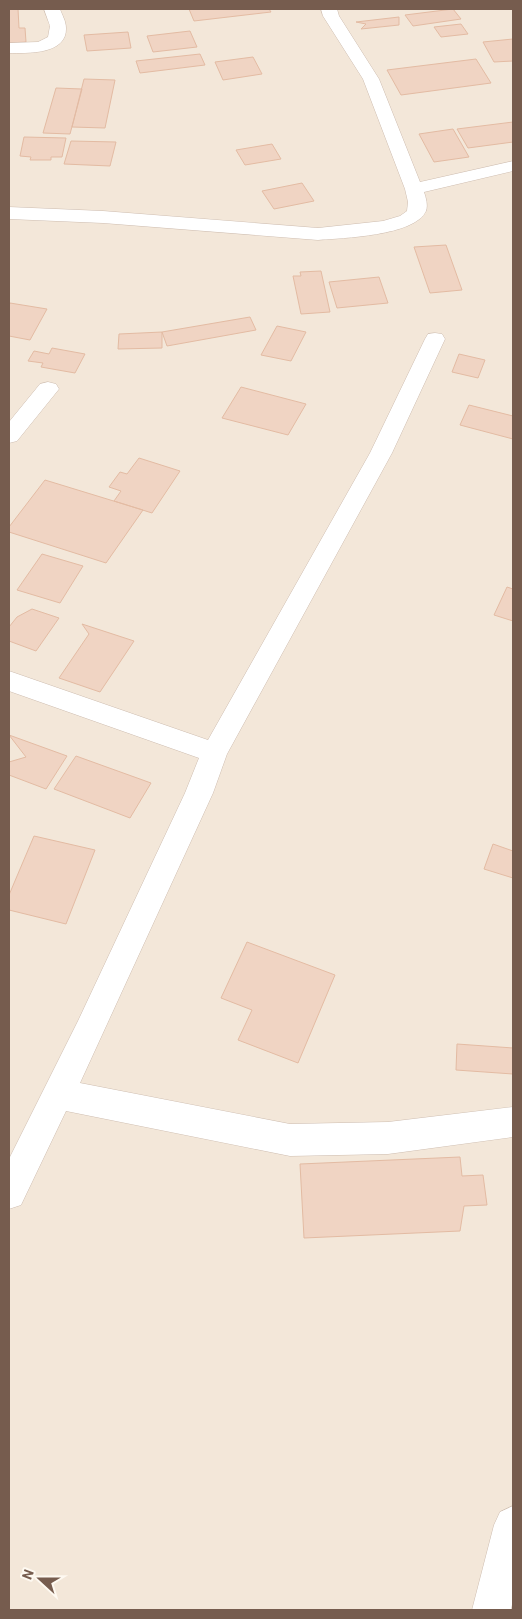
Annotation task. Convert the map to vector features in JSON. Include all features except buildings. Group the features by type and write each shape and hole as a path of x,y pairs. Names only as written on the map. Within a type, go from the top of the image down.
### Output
{"street":[{"path":"9,48 38,47 51,43 57,36 58,27 52,9"},
{"path":"9,213 103,217 318,234 346,232 403,221 415,214 418,205 414,189 371,79 331,16 329,9"},
{"path":"414,189 513,166"},
{"path":"9,1193 89,1031 199,793 214,753 381,453 435,339"},
{"path":"9,436 48,389"},
{"path":"9,681 214,753"},
{"path":"58,1094 290,1140 388,1138 513,1122"},
{"path":"491,1610 513,1525"}],"shaded area":[{"path":"9,9 513,9 513,1610 9,1610"}]}
